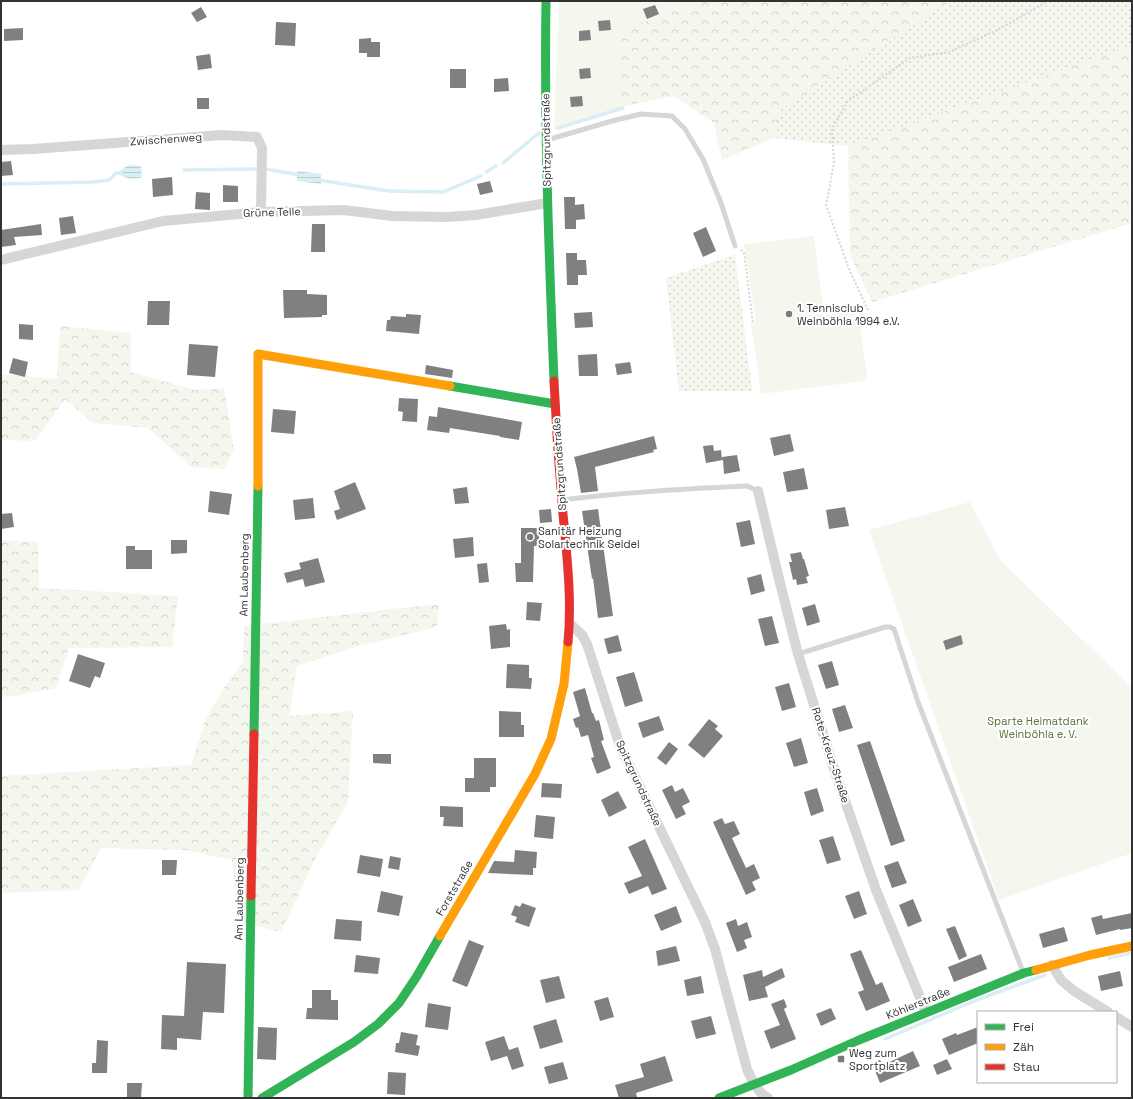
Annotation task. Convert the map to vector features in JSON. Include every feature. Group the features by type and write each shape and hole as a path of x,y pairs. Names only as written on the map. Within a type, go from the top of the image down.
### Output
{"street":[{"name":"Spitzgrundstraße","path":"546,1 545,74 547,203 557,442 570,588 570,624 582,635 587,644 620,746 705,922 715,949 748,1069 754,1084 762,1095 768,1098"},
{"name":"Zwischenweg","path":"1,150 222,135 257,137 262,148 261,212"},
{"name":"Grüne Telle","path":"1,260 163,220 261,212 344,210 392,216 447,218 476,215 547,203"},
{"name":"Am Laubenberg","path":"248,1098 259,438 258,354 555,404"},
{"name":"Rote-Kreuz-Straße","path":"758,490 798,654 834,769 876,890 926,1012"},
{"name":"Forststraße","path":"262,1098 367,1033 399,1002 413,982 535,774 551,739 562,698 570,624"},
{"name":"Köhlerstraße","path":"719,1098 791,1070 926,1012 1024,973 1132,946"},
{"path":"1052,965 1061,980 1074,991 1106,1011"},
{"path":"1117,1018 1132,1027"}],"lane":[{"path":"546,141 641,114 672,116 684,129 703,159 721,203 735,246"},
{"path":"561,500 595,495 667,490 748,486 758,490"},
{"path":"798,654 879,628 890,627 894,629 918,702 1024,973"}],"path":[{"path":"868,310 849,270 826,205 834,163 832,129 844,107 848,101 910,58 948,52 997,30 1048,1"},
{"path":"735,246 744,252 753,323"}],"green space":[{"path":"559,1 706,1 620,30 620,107 554,130"},
{"path":"706,1 951,1 781,109 774,138 722,160 714,123 674,96 620,107 620,30"},
{"path":"951,1 1132,1 1132,45 848,146 774,138 781,109"},
{"path":"1132,45 1132,223 872,302 850,255 848,146"},
{"name":"1. Tennisclub Weinböhla 1994 e.V.","path":"814,236 824,315 851,312 859,318 867,377 864,381 761,394 751,323 756,321 744,244"},
{"path":"735,255 752,391 679,391 666,278"},
{"path":"60,326 131,333 131,372 195,390 224,388 234,450 224,469 191,467 148,428 93,423 65,399 35,441 1,440 1,374 57,379"},
{"name":"Sparte Heimatdank Weinböhla e. V.","path":"970,502 1000,560 1132,688 1132,853 999,900 869,530"},
{"path":"1,540 38,542 39,588 178,596 172,647 69,648 56,688 1,697"},
{"path":"439,604 437,627 358,646 297,666 289,716 353,711 348,802 313,863 281,932 238,921 232,860 184,850 101,848 79,890 1,893 1,776 191,765 206,718 224,688 243,661 244,626"}],"shaded area":[{"path":"129,165 141,166 142,177 135,179 116,173"},
{"path":"297,171 321,174 321,184 297,181"}],"building":[{"path":"655,5 659,14 647,19 643,9"},
{"path":"201,7 207,17 197,22 191,13"},
{"path":"610,20 611,30 599,31 598,21"},
{"path":"276,22 296,23 295,46 275,45"},
{"path":"23,28 23,40 4,41 4,29"},
{"path":"590,30 591,40 579,41 579,31"},
{"path":"371,38 371,42 380,42 380,57 367,57 367,53 359,53 359,39"},
{"path":"210,54 212,68 198,70 196,56"},
{"path":"590,68 591,78 580,79 579,69"},
{"path":"450,69 466,69 466,88 450,88"},
{"path":"508,78 509,91 494,92 494,79"},
{"path":"582,96 583,106 571,107 570,97"},
{"path":"197,98 209,98 209,109 197,109"},
{"path":"11,161 13,175 1,176 1,162"},
{"path":"172,177 173,195 153,197 152,179"},
{"path":"490,181 493,192 480,195 477,184"},
{"path":"223,185 238,186 238,202 223,202"},
{"path":"196,192 210,193 210,210 195,209"},
{"path":"564,197 575,197 575,205 584,204 585,219 576,220 576,229 565,229"},
{"path":"73,216 76,233 61,235 59,218"},
{"path":"41,224 42,235 14,237 16,245 1,247 1,230"},
{"path":"312,224 325,224 325,252 311,252"},
{"path":"706,227 716,251 703,257 693,233"},
{"path":"566,253 577,253 577,260 586,260 587,275 578,275 578,285 567,285"},
{"path":"283,290 307,290 307,294 327,295 327,315 322,315 322,317 284,318"},
{"path":"148,301 170,301 169,325 147,325"},
{"path":"592,312 593,327 575,328 574,313"},
{"path":"406,314 421,315 419,334 386,331 387,320 390,320 391,316 406,317"},
{"path":"19,324 33,325 33,340 19,339"},
{"path":"189,344 218,346 215,377 187,375"},
{"path":"597,354 598,376 579,376 578,355"},
{"path":"13,358 28,362 25,377 9,373"},
{"path":"630,362 632,373 617,375 615,364"},
{"path":"426,365 453,370 452,378 425,374"},
{"path":"399,398 418,399 417,422 402,421 403,412 398,411"},
{"path":"438,407 522,422 519,440 450,428 449,433 427,430 429,416 437,417"},
{"path":"273,409 296,411 294,434 271,432"},
{"path":"790,434 794,451 774,456 770,438"},
{"path":"654,436 657,449 653,450 654,452 595,467 598,491 581,493 574,457"},
{"path":"713,445 714,451 721,450 722,460 722,457 737,455 740,471 724,474 723,460 706,463 703,446"},
{"path":"804,468 808,489 787,492 783,472"},
{"path":"355,482 366,509 337,520 334,511 340,509 334,491"},
{"path":"467,487 469,503 455,504 453,489"},
{"path":"210,491 232,494 229,515 208,512"},
{"path":"313,498 315,518 295,520 293,500"},
{"path":"845,507 849,526 829,529 826,510"},
{"path":"551,509 552,522 540,523 539,510"},
{"path":"598,509 613,616 598,618 582,511"},
{"path":"12,513 14,527 1,529 1,514"},
{"path":"750,520 755,544 741,547 736,523"},
{"path":"521,528 539,528 539,546 534,546 533,582 516,582 515,563 521,563"},
{"path":"473,537 474,556 455,558 453,539"},
{"path":"171,540 187,540 187,553 171,554"},
{"path":"126,546 135,546 135,550 152,550 152,569 126,569"},
{"path":"801,552 809,576 806,577 808,583 797,585 796,579 793,580 789,562 792,562 790,554"},
{"path":"318,558 325,582 305,587 303,579 287,583 284,573 301,569 299,563"},
{"path":"487,563 489,582 479,583 477,564"},
{"path":"761,574 765,591 751,595 747,578"},
{"path":"527,602 542,603 540,621 526,620"},
{"path":"815,604 820,622 807,626 802,608"},
{"path":"772,616 779,643 765,646 758,619"},
{"path":"506,624 507,630 510,629 510,647 491,649 489,626"},
{"path":"618,635 622,651 608,654 604,639"},
{"path":"961,635 963,644 946,650 943,641"},
{"path":"78,654 105,663 100,678 95,676 90,688 69,681"},
{"path":"832,661 839,685 826,689 818,665"},
{"path":"507,664 529,665 529,678 532,678 531,689 506,688"},
{"path":"634,672 643,701 625,707 616,677"},
{"path":"789,683 796,707 782,711 775,687"},
{"path":"585,688 592,713 596,721 599,720 604,740 601,741 611,768 597,774 591,758 594,757 588,735 581,737 578,727 576,728 573,719 580,716 573,692"},
{"path":"845,705 853,728 839,732 832,709"},
{"path":"499,711 521,712 521,725 524,725 524,737 499,737"},
{"path":"659,716 664,730 643,738 638,723"},
{"path":"709,719 718,726 715,729 723,736 704,758 688,745"},
{"path":"801,738 808,763 794,767 786,743"},
{"path":"870,741 905,841 891,846 857,745"},
{"path":"669,742 678,749 666,765 657,758"},
{"path":"373,754 391,754 391,764 373,763"},
{"path":"474,758 496,758 496,787 490,787 490,792 465,792 465,778 474,778"},
{"path":"542,783 562,784 561,798 541,797"},
{"path":"672,785 675,792 683,788 690,802 682,806 686,814 676,819 662,790"},
{"path":"817,788 824,811 811,816 804,792"},
{"path":"618,791 627,808 609,817 601,800"},
{"path":"440,806 463,807 463,827 443,826 444,817 440,817"},
{"path":"536,815 555,817 553,839 534,837"},
{"path":"722,818 725,824 734,821 740,834 732,838 746,868 754,864 760,878 752,882 756,890 746,895 713,822"},
{"path":"833,836 841,860 827,864 819,840"},
{"path":"645,839 667,889 652,895 648,886 629,894 624,883 642,876 628,847"},
{"path":"515,850 537,852 536,868 533,868 533,875 488,873 494,861 514,862"},
{"path":"360,855 383,859 380,877 357,873"},
{"path":"390,856 401,858 399,870 388,868"},
{"path":"162,860 177,860 176,875 162,875"},
{"path":"898,861 907,883 892,888 884,866"},
{"path":"381,891 403,896 399,916 377,912"},
{"path":"859,891 867,914 854,919 845,896"},
{"path":"913,899 922,921 908,927 899,905"},
{"path":"522,903 536,908 529,927 515,922 517,917 511,915 515,905 520,907"},
{"path":"676,906 682,922 661,931 654,915"},
{"path":"1132,913 1132,928 1120,929 1096,935 1091,918 1102,915 1103,919"},
{"path":"336,919 362,921 361,941 334,939"},
{"path":"736,919 738,926 747,922 752,937 744,940 747,948 737,952 726,923"},
{"path":"955,926 967,956 959,960 946,929"},
{"path":"1064,927 1068,941 1043,948 1039,934"},
{"path":"469,940 484,946 467,987 452,981"},
{"path":"676,946 680,961 658,966 656,951"},
{"path":"861,950 876,985 882,982 890,1001 866,1011 858,992 864,990 850,954"},
{"path":"981,954 987,969 954,982 948,967"},
{"path":"356,955 380,958 378,974 354,972"},
{"path":"187,962 226,964 224,1013 203,1012 201,1040 177,1038 177,1050 161,1049 162,1015 184,1016"},
{"path":"782,968 785,977 765,987 768,997 749,1001 743,975 762,970 763,977"},
{"path":"1120,971 1123,986 1101,991 1098,976"},
{"path":"559,976 565,998 546,1003 540,980"},
{"path":"701,976 704,993 687,996 684,980"},
{"path":"312,990 331,990 331,1000 338,1000 338,1020 306,1019 307,1008 312,1008"},
{"path":"608,997 614,1017 600,1021 594,1001"},
{"path":"784,999 787,1007 784,1009 796,1039 771,1049 764,1031 780,1025 771,1004"},
{"path":"428,1003 451,1007 448,1030 425,1027"},
{"path":"831,1008 836,1019 821,1026 816,1014"},
{"path":"711,1016 716,1034 696,1039 691,1021"},
{"path":"556,1019 563,1042 540,1049 533,1026"},
{"path":"258,1027 277,1028 276,1060 257,1059"},
{"path":"977,1027 977,1043 949,1055 942,1039 956,1033 957,1035"},
{"path":"401,1032 418,1035 416,1045 420,1046 418,1056 395,1052 396,1043 399,1043"},
{"path":"504,1036 509,1050 518,1047 524,1066 512,1070 507,1056 491,1061 485,1042"},
{"path":"97,1040 108,1041 107,1073 92,1073 92,1063 96,1063"},
{"path":"913,1051 920,1066 880,1083 872,1063 880,1060 883,1065"},
{"path":"665,1056 673,1081 636,1093 637,1097 619,1098 615,1085 644,1077 640,1064"},
{"path":"947,1059 952,1069 937,1075 933,1065"},
{"path":"563,1062 568,1079 549,1084 544,1067"},
{"path":"388,1072 406,1073 405,1095 387,1094"},
{"path":"127,1083 142,1083 141,1098 127,1098"}],"waterway":[{"path":"558,128 623,108"},
{"path":"503,163 539,133"},
{"path":"486,172 496,166"},
{"path":"184,170 259,169"},
{"path":"266,169 300,175"},
{"path":"1,184 93,182 109,180 116,173 121,173"},
{"path":"318,180 389,191 443,192 481,176"},
{"path":"1109,958 1132,953"},
{"path":"885,1039 974,1001 1045,975"}],"traffic: fast":[{"path":"546,1 546,144 554,381"},
{"path":"450,386 555,404"},
{"path":"254,734 258,486"},
{"path":"248,1098 251,896"},
{"path":"262,1098 354,1042 378,1024 399,1003 417,976 440,936"},
{"path":"719,1098 791,1070 859,1040 1024,973 1036,970"}],"traffic: slow":[{"path":"258,486 258,354 450,386"},
{"path":"440,936 535,774 551,739 564,684 568,642"},
{"path":"1036,970 1090,955 1132,946"}],"traffic: jam":[{"path":"554,381 568,578 568,642"},
{"path":"251,896 254,734"}],"place":[{"name":"1. Tennisclub Weinböhla 1994 e.V.","path":"789,314"},
{"name":"Sanitär Heizung Solartechnik Seidel","path":"530,537"},
{"name":"Weg zum Sportplatz","path":"841,1059"}]}
